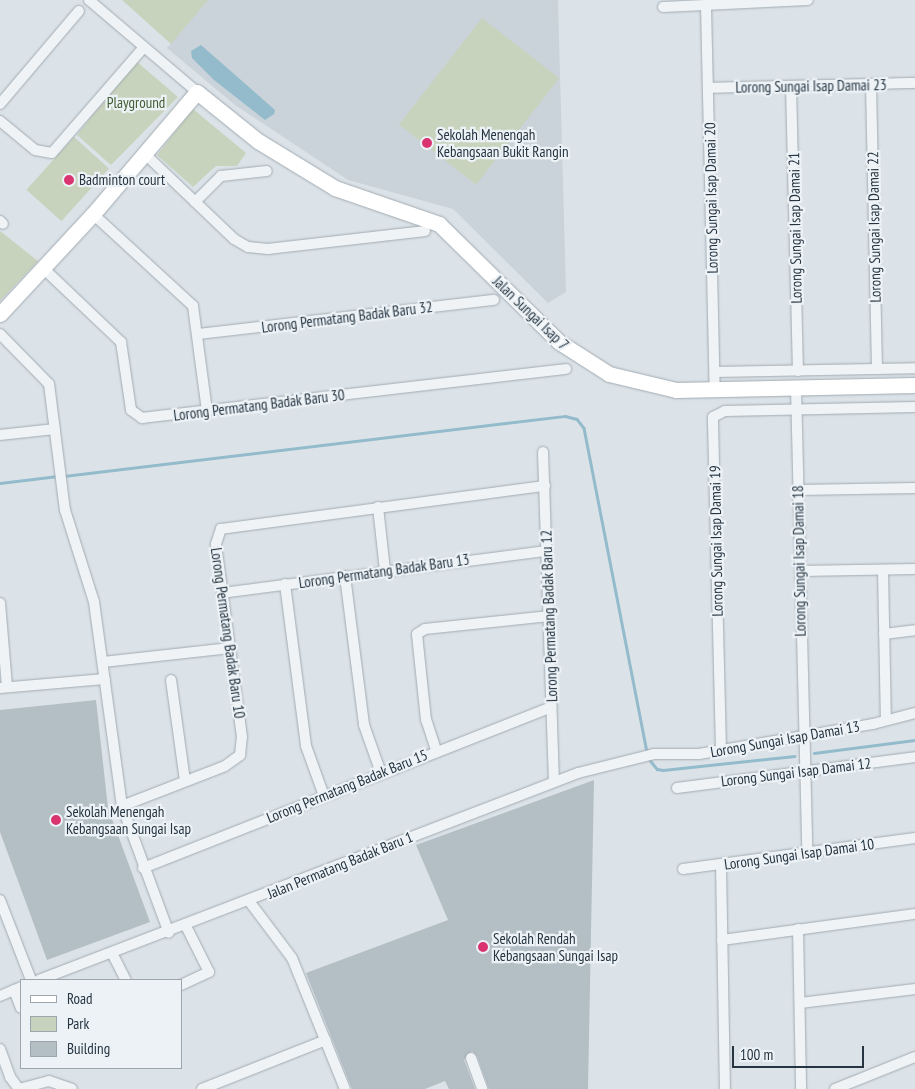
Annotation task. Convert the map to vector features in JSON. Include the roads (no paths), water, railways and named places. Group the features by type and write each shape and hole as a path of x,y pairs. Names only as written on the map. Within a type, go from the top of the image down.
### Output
{"street":[{"path":"0,314 93,214 197,92 89,0"},
{"path":"663,7 808,0"},
{"name":"Lorong Sungai Isap Damai 20","path":"706,6 715,390"},
{"path":"0,104 79,11"},
{"path":"0,121 35,150 52,153 144,47"},
{"name":"Lorong Sungai Isap Damai 22","path":"871,84 877,369"},
{"name":"Lorong Sungai Isap Damai 23","path":"708,88 915,84"},
{"name":"Lorong Sungai Isap Damai 21","path":"792,86 798,371"},
{"name":"Jalan Sungai Isap 7","path":"197,92 258,141 335,188 439,224 558,342 584,361 609,374 658,388 715,390 915,385"},
{"path":"145,154 234,239 258,249 425,231"},
{"path":"195,202 221,176 267,171"},
{"path":"93,214 188,300 196,312 200,334 207,411"},
{"name":"Lorong Permatang Badak Baru 30","path":"43,268 121,342 133,414 148,418 566,369"},
{"name":"Lorong Permatang Badak Baru 32","path":"200,334 494,300"},
{"path":"0,334 46,378 55,429 65,510 94,602 122,806 143,868 169,933"},
{"path":"715,372 915,368"},
{"name":"Lorong Sungai Isap Damai 18","path":"796,388 807,852"},
{"path":"796,410 915,407"},
{"name":"Lorong Sungai Isap Damai 19","path":"721,750 713,417 721,411 796,410"},
{"path":"0,435 55,429"},
{"name":"Lorong Permatang Badak Baru 12","path":"543,452 554,780"},
{"name":"Lorong Permatang Badak Baru 10","path":"122,806 231,763 242,750 216,544 221,529 545,486"},
{"path":"798,490 915,488"},
{"path":"378,507 385,570"},
{"name":"Lorong Permatang Badak Baru 13","path":"222,593 385,570 547,551"},
{"path":"800,571 915,569"},
{"path":"883,570 886,720"},
{"path":"345,576 364,725 381,773"},
{"path":"285,584 306,746 324,796"},
{"path":"0,603 4,687 105,679"},
{"path":"436,750 426,720 417,634 426,630 549,616"},
{"path":"884,634 915,630"},
{"path":"103,662 230,648"},
{"path":"171,680 186,782"},
{"name":"Lorong Permatang Badak Baru 15","path":"143,868 436,750 551,707"},
{"name":"Lorong Sungai Isap Damai 13","path":"642,757 654,754 679,756 721,750 915,713"},
{"name":"Jalan Permatang Badak Baru 1","path":"45,979 64,976 112,953 169,933 554,780 642,757"},
{"name":"Lorong Sungai Isap Damai 12","path":"677,788 915,757"},
{"name":"Lorong Sungai Isap Damai 10","path":"683,869 915,838"},
{"path":"721,864 725,1089"},
{"path":"0,900 4,924 31,979"},
{"path":"249,901 288,950 345,1089"},
{"path":"722,940 915,914"},
{"path":"182,986 209,972 186,926"},
{"path":"798,929 801,1089"},
{"path":"112,953 125,979"},
{"path":"0,996 18,989 20,1002"},
{"path":"800,1003 915,990"},
{"path":"202,1089 326,1040"},
{"path":"0,1050 10,1077 19,1088 49,1081 72,1089"},
{"path":"835,1089 915,1057"},
{"path":"472,1058 482,1089"}],"water":[{"path":"201,45 275,110 274,114 265,120 214,80 192,58 191,51"}],"waterway":[{"path":"64,476 565,416 577,419 584,428 647,752"},
{"path":"0,483 58,476"},
{"path":"814,753 915,740"},
{"path":"649,759 657,769 663,770 794,756"}],"place":[{"name":"Sekolah Menengah Kebangsaan Bukit Rangin","path":"427,143"},
{"name":"Badminton court","path":"69,180"},
{"name":"Sekolah Menengah Kebangsaan Sungai Isap","path":"56,820"},
{"name":"Sekolah Rendah Kebangsaan Sungai Isap","path":"483,947"}],"park label":[{"name":"Playground","path":"136,103"}]}
